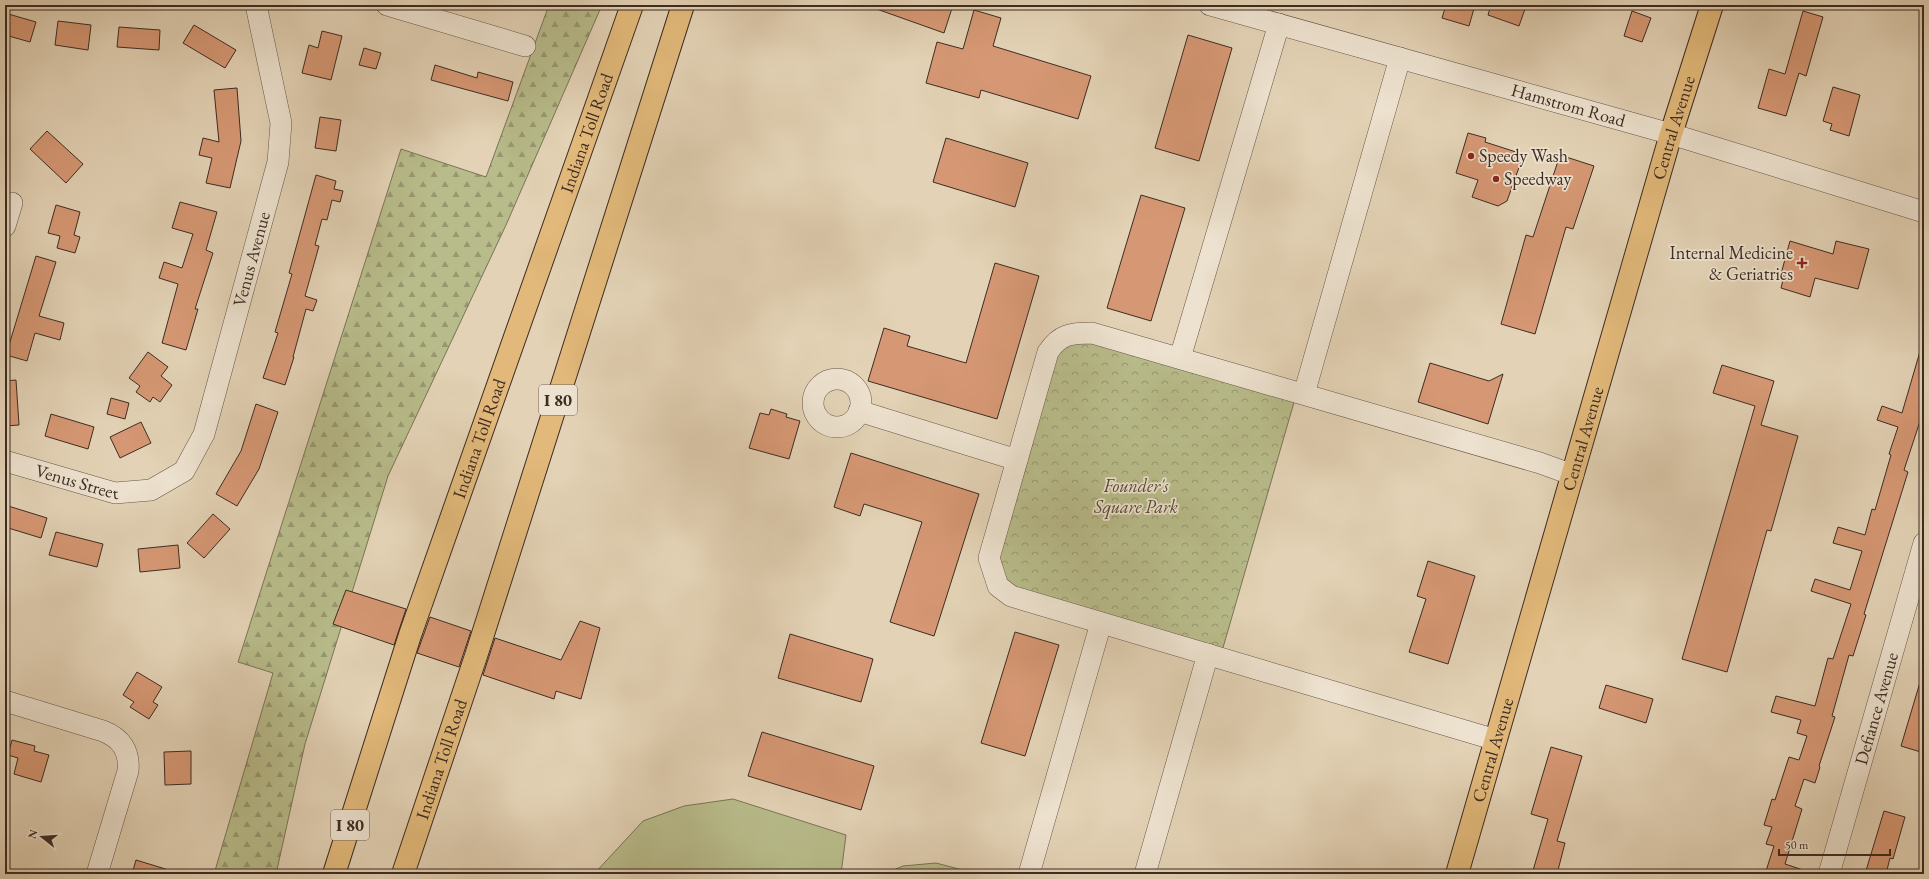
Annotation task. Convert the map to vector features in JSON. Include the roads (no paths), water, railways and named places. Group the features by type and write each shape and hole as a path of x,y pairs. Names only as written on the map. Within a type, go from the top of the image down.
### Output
{"main road":[{"name":"Indiana Toll Road","path":"334,874 410,635 632,5"},
{"name":"Indiana Toll Road","path":"403,874 478,649 683,5"},
{"name":"Central Avenue","path":"1457,874 1671,134 1712,5"},
{"path":"322,874 365,775"},
{"path":"412,874 430,794"}],"street":[{"name":"Venus Avenue","path":"151,490 184,471 204,434 278,162 281,123 256,5"},
{"path":"387,5 524,46"},
{"name":"Hamstrom Road","path":"1210,5 1671,134 1924,212"},
{"path":"1180,358 1279,24"},
{"path":"1304,394 1400,58"},
{"path":"5,226 12,203"},
{"path":"1496,740 1011,596 998,586 989,558 1048,352 1055,342 1071,333 1092,333 1540,463 1573,475"},
{"path":"859,411 1017,460"},
{"name":"Venus Street","path":"5,461 115,493 151,490"},
{"name":"Defiance Avenue","path":"1829,874 1924,542"},
{"path":"1029,874 1101,623"},
{"path":"1145,874 1208,654"},
{"path":"5,701 102,731 115,737 124,746 128,756 128,772 97,874"}],"place":[{"name":"Speedy Wash","path":"1471,156"},
{"name":"Speedway","path":"1496,179"},
{"name":"Internal Medicine & Geriatrics","path":"1802,263"}],"park label":[{"name":"Founder's Square Park","path":"1136,496"}]}
